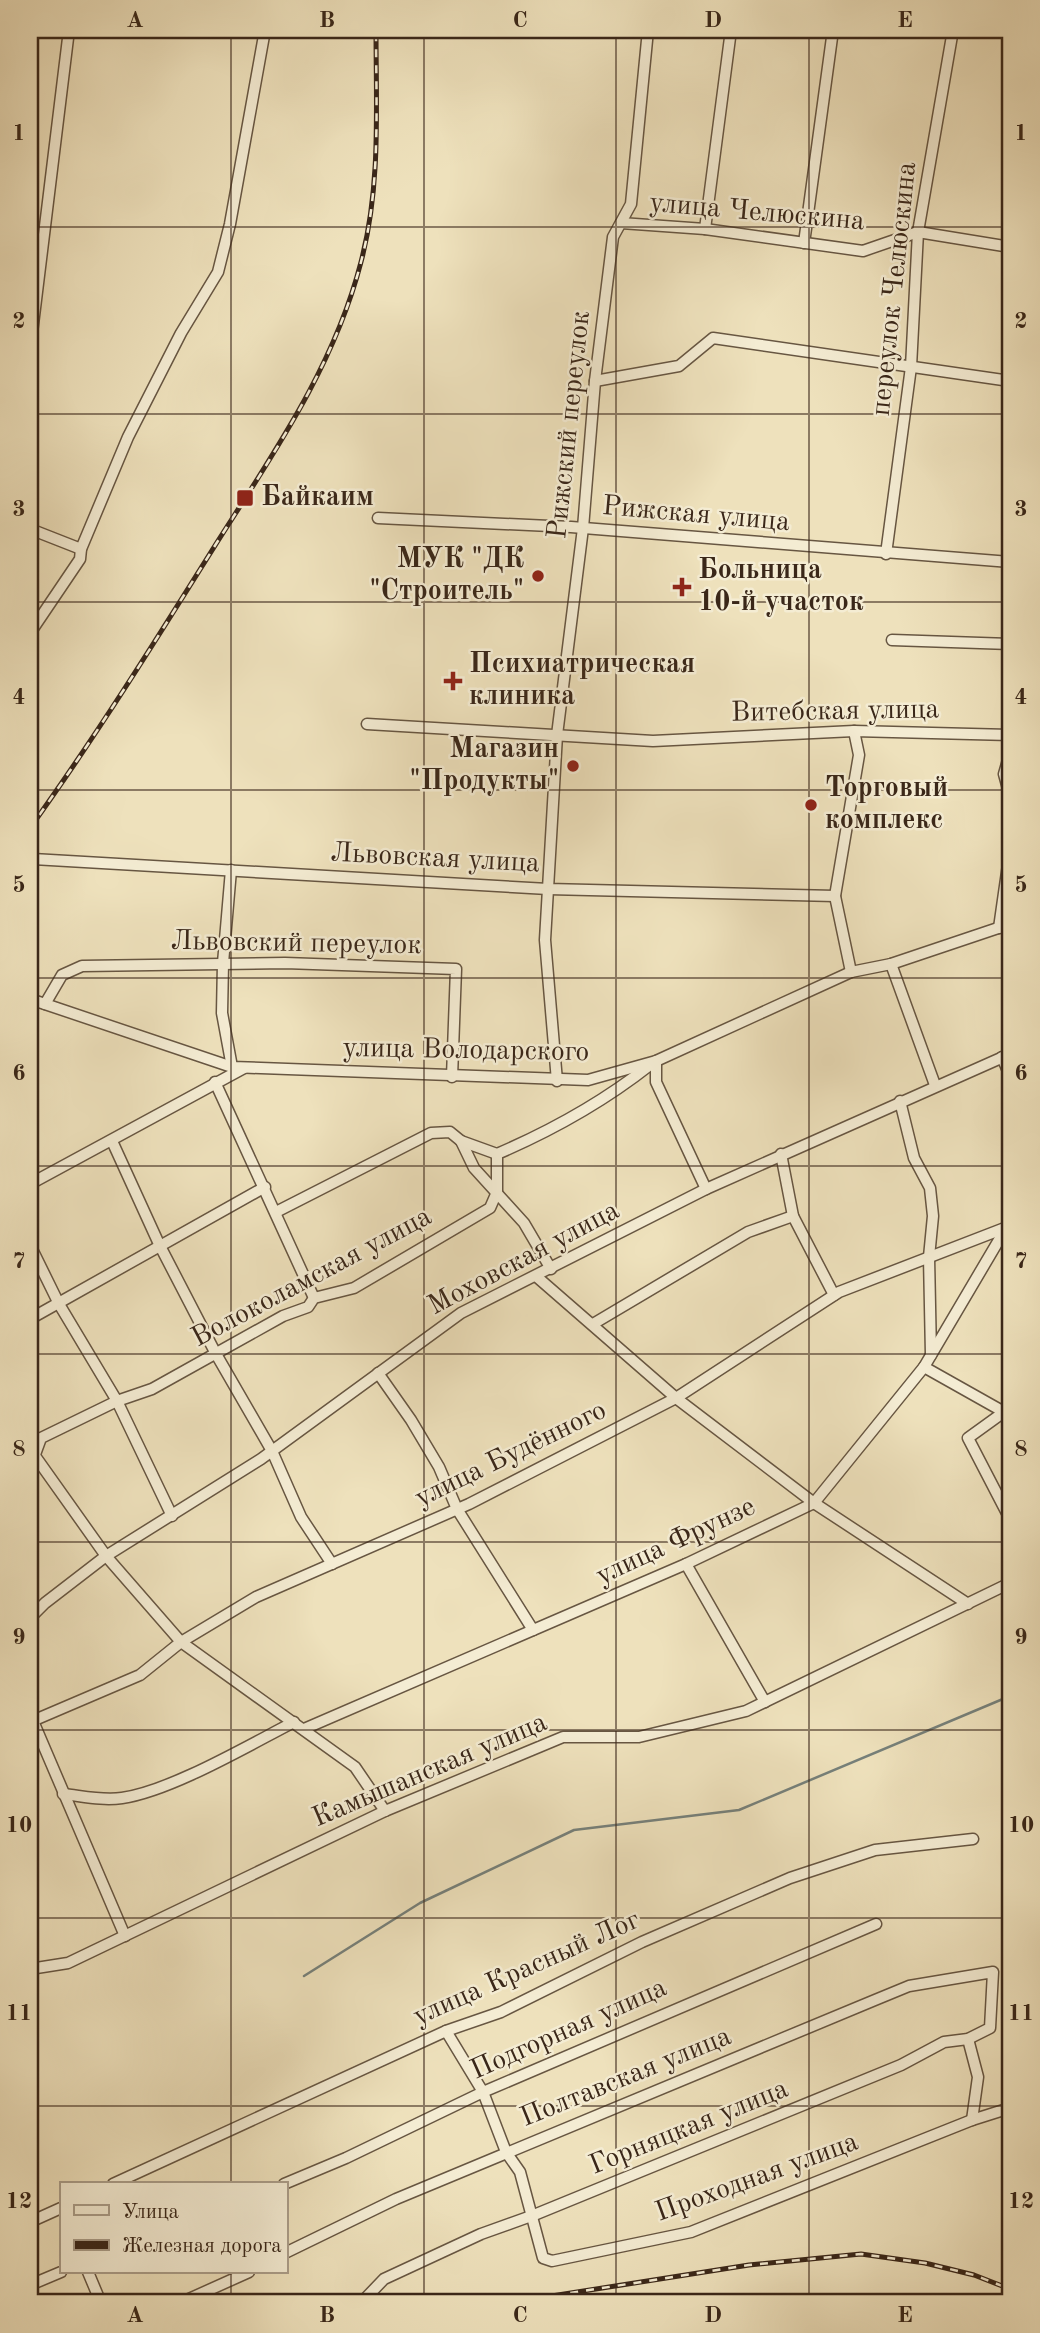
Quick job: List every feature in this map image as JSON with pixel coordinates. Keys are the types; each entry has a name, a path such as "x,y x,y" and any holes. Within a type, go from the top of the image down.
{"street":[{"path":"30,349 69,30"},
{"path":"30,633 80,559 81,549 128,438 181,333 218,272 230,224 265,30"},
{"name":"Рижский переулок","path":"557,1081 545,940 556,735 583,528 595,381 613,237 631,204 648,30"},
{"path":"705,229 731,30"},
{"path":"804,243 833,30"},
{"name":"переулок Челюскина","path":"886,554 911,367 918,232 953,30"},
{"name":"улица Челюскина","path":"621,223 705,229 863,251 918,232 1010,247"},
{"path":"595,381 679,366 713,338 1010,381"},
{"name":"Рижская улица","path":"378,518 583,528 1010,562"},
{"path":"30,529 81,549"},
{"path":"892,640 1010,644"},
{"name":"Витебская улица","path":"367,724 653,741 854,731 1010,735"},
{"path":"852,972 835,896 859,755 854,731"},
{"path":"1010,753 1004,774 1010,796"},
{"path":"999,928 1010,851"},
{"name":"Львовская улица","path":"33,859 548,889 835,896"},
{"path":"231,870 223,963 222,1013 232,1067"},
{"name":"улица Володарского","path":"30,999 232,1067 557,1081 588,1080 656,1061 852,972 891,964 1010,924"},
{"name":"Львовский переулок","path":"45,1004 62,975 82,966 223,963 456,969 453,1077"},
{"path":"891,964 934,1085"},
{"path":"1006,1055 1010,1076"},
{"name":"Моховская улица","path":"30,1618 45,1603 106,1556 272,1451 461,1313 537,1277 706,1189 1006,1055"},
{"path":"276,1212 431,1133 450,1132 461,1141 497,1154 550,1130 612,1095 656,1061"},
{"path":"656,1061 656,1082 706,1189"},
{"path":"30,1184 244,1068"},
{"path":"215,1082 314,1298"},
{"path":"900,1101 914,1158 930,1188 933,1216 929,1257 931,1355"},
{"path":"112,1141 159,1244 216,1354 272,1451 302,1517 332,1564"},
{"path":"461,1141 474,1168 524,1223 551,1269"},
{"path":"497,1154 497,1192"},
{"path":"781,1154 793,1216 834,1295"},
{"path":"30,1319 159,1244 265,1187"},
{"name":"Волоколамская улица","path":"30,1468 32,1453 41,1438 117,1401 152,1389 283,1316 309,1307 314,1298 354,1288 490,1208 497,1192"},
{"path":"593,1324 748,1232 793,1216"},
{"name":"улица Будённого","path":"31,1719 140,1675 181,1642 256,1597 457,1509 676,1398 834,1295 1008,1227"},
{"name":"улица Фрунзе","path":"304,1729 686,1564 814,1503 924,1367 1008,1227"},
{"path":"30,1245 58,1304 117,1401 172,1516"},
{"path":"537,1277 676,1398 814,1503 968,1604"},
{"path":"924,1367 1007,1410 968,1438 1010,1519"},
{"path":"378,1374 418,1432 439,1467 457,1509 533,1630"},
{"path":"32,1453 106,1556 181,1642 355,1767 385,1811"},
{"path":"686,1564 765,1702"},
{"name":"Камышанская улица","path":"30,1969 68,1962 385,1811 563,1737 639,1737 746,1712 1010,1583"},
{"path":"31,1719 125,1936"},
{"path":"63,1794 104,1799 136,1795 197,1771 295,1722"},
{"name":"улица Красный Лог","path":"117,2182 446,2031 501,2012 642,1942 790,1878 875,1850 974,1839"},
{"name":"Подгорная улица","path":"287,2183 346,2158 482,2092 876,1924"},
{"name":"Горняцкая улица","path":"361,2303 384,2279 481,2234 534,2215 901,2065 944,2042 968,2039 990,2028 993,1972"},
{"name":"Полтавская улица","path":"287,2252 396,2199 909,1986 993,1972"},
{"path":"446,2031 482,2092 506,2152 520,2172 534,2215"},
{"path":"968,2039 978,2077 972,2120"},
{"name":"Проходная улица","path":"534,2215 539,2250 543,2258 552,2261 691,2232 972,2120 1010,2108"},
{"path":"30,2222 60,2210"},
{"path":"30,2285 37,2279 60,2272"},
{"path":"89,2274 101,2303"},
{"path":"180,2303 245,2274"}],"waterway":[{"path":"304,1976 420,1903 574,1830 739,1810 1010,1696"}],"railway":[{"path":"30,828 125,688 259,477 300,409 335,338 361,262 372,205 377,118 376,30"},
{"path":"507,2303 749,2265 861,2254 925,2263 974,2275 1010,2289"}],"place":[{"name":"Байкаим","path":"245,498"},
{"name":"МУК \"ДК \"Строитель\"","path":"538,576"},
{"name":"Больница 10-й участок","path":"682,587"},
{"name":"Психиатрическая клиника","path":"453,681"},
{"name":"Магазин \"Продукты\"","path":"573,766"},
{"name":"Торговый комплекс","path":"811,805"}]}
